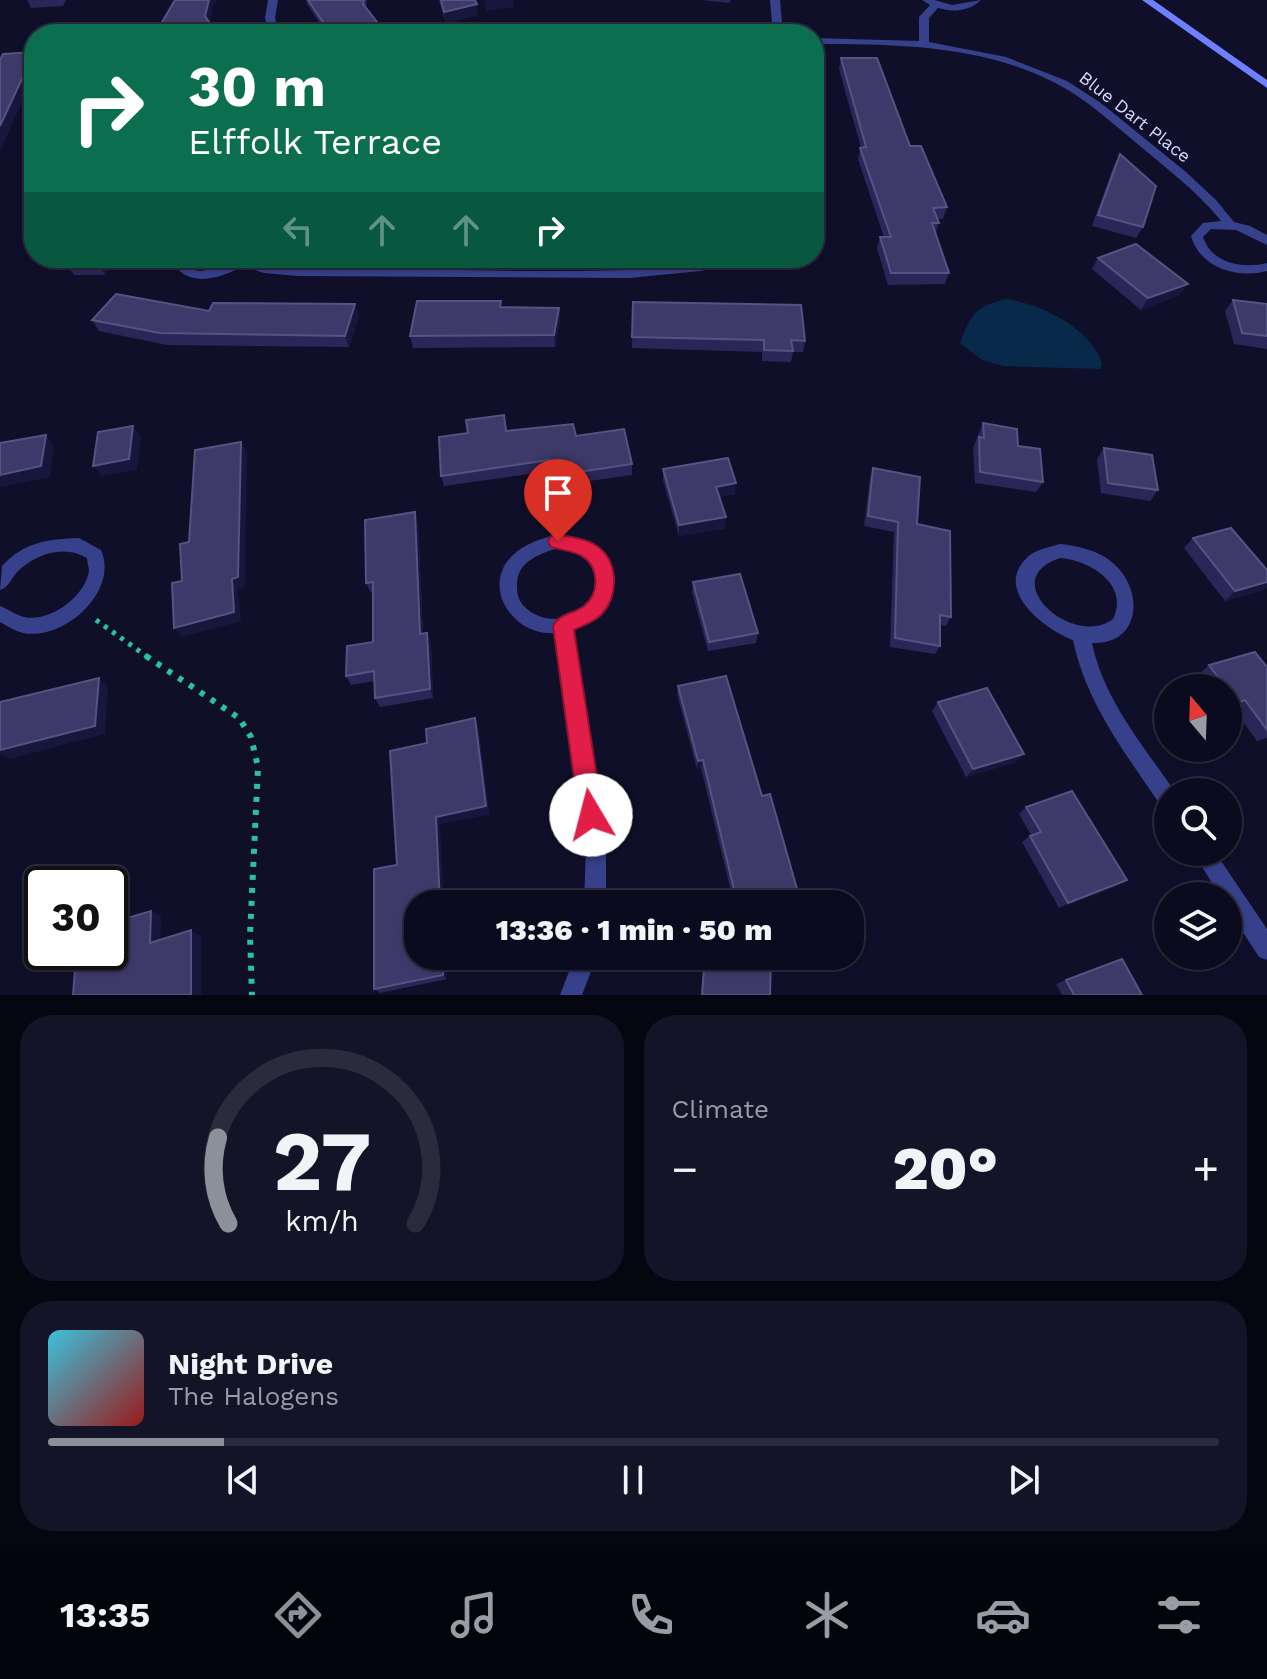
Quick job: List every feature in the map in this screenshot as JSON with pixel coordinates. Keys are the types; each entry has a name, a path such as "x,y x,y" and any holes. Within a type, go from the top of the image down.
{"street":[{"path":"272,24 273,0"},
{"path":"775,0 777,24"},
{"path":"924,42 924,17 931,2 963,8 976,0"},
{"path":"1147,0 1267,85"},
{"name":"Blue Dart Place","path":"824,41 924,42 998,57 1064,84 1108,113 1203,194 1229,224 1254,232 1267,241"},
{"path":"1229,224 1207,226 1200,230 1197,243 1202,251 1236,268 1267,267"},
{"path":"182,268 195,274 221,272 229,268"},
{"path":"262,268 298,272 393,268"},
{"path":"519,268 629,274 691,268"},
{"path":"558,541 587,549 598,559 604,572 605,585 601,599 592,611 563,626 530,622 517,613 508,601 506,587 508,573 527,550 558,541"},
{"path":"0,583 19,560 41,548 64,543 84,546 96,556 99,572 92,591 76,608 54,621 30,626 10,623 0,614"},
{"path":"1076,552 1092,558 1107,568 1126,594 1128,609 1123,621 1113,630 1099,635 1081,635 1048,621 1028,596 1024,582 1027,570 1034,559 1045,553 1076,552"},
{"path":"563,626 596,847 595,890"},
{"path":"1081,635 1085,662 1106,705 1154,778"},
{"path":"1212,866 1267,949"},
{"path":"571,995 581,970"}],"path":[{"path":"76,608 239,718 251,737 258,767 250,935 252,995"}],"water":[{"path":"1007,299 1049,312 1075,329 1096,350 1102,363 1100,369 1004,366 982,360 960,343 967,325 981,308"}],"building":[{"path":"175,0 209,0 205,16 210,24 161,24"},
{"path":"308,0 364,0 363,4 379,24 324,24"},
{"path":"441,0 475,0 477,4 444,12"},
{"path":"24,53 24,74 0,126 0,60 3,54"},
{"path":"841,58 877,58 910,146 921,146 947,207 933,208 939,223 932,223 949,273 891,273 880,237 891,237 860,148 866,147"},
{"path":"1120,154 1156,186 1143,227 1098,215"},
{"path":"1136,244 1188,284 1148,298 1098,258"},
{"path":"116,294 209,311 213,303 355,304 345,336 160,333 92,320"},
{"path":"1233,300 1267,304 1267,336 1242,333"},
{"path":"417,301 501,301 500,307 559,308 554,335 410,336"},
{"path":"633,302 801,305 805,341 791,340 793,351 764,350 764,340 632,337"},
{"path":"504,415 506,431 573,424 576,436 624,429 632,464 552,476 549,460 441,476 439,437 468,433 466,420"},
{"path":"983,423 1017,429 1018,446 1040,449 1043,482 980,472 979,437 984,438"},
{"path":"133,426 129,459 93,466 98,432"},
{"path":"46,435 41,466 0,475 0,443"},
{"path":"241,442 238,577 232,579 234,612 174,628 172,583 182,581 180,544 189,542 195,450"},
{"path":"1104,448 1152,455 1158,490 1108,483"},
{"path":"728,458 736,483 716,487 726,517 679,525 663,469"},
{"path":"873,468 920,477 917,524 950,531 951,617 940,615 940,646 895,638 898,522 868,516"},
{"path":"415,512 420,634 427,633 430,689 375,698 374,671 346,676 347,646 373,642 373,582 366,583 365,520"},
{"path":"1231,528 1267,570 1267,582 1235,591 1193,538"},
{"path":"740,574 758,633 709,642 693,582"},
{"path":"1255,652 1267,667 1267,730 1245,700 1242,701 1242,674 1216,674 1209,665"},
{"path":"726,676 762,796 770,794 797,889 734,890 703,760 698,761 678,686"},
{"path":"99,678 95,726 0,750 0,702"},
{"path":"987,688 1024,754 973,769 938,702"},
{"path":"475,718 486,806 436,817 439,890 404,890 404,970 443,970 443,975 374,989 374,869 397,865 390,751 427,743 426,729"},
{"path":"1072,791 1127,880 1068,903 1030,836 1041,832 1026,807"},
{"path":"151,911 150,943 191,930 191,995 73,995 75,970 128,970 128,918"},
{"path":"1122,959 1142,995 1074,995 1066,980"},
{"path":"704,970 771,970 770,995 702,995"}],"route":[{"path":"558,541 587,549 598,559 604,572 605,585 601,599 592,611 563,626 591,815"}]}
